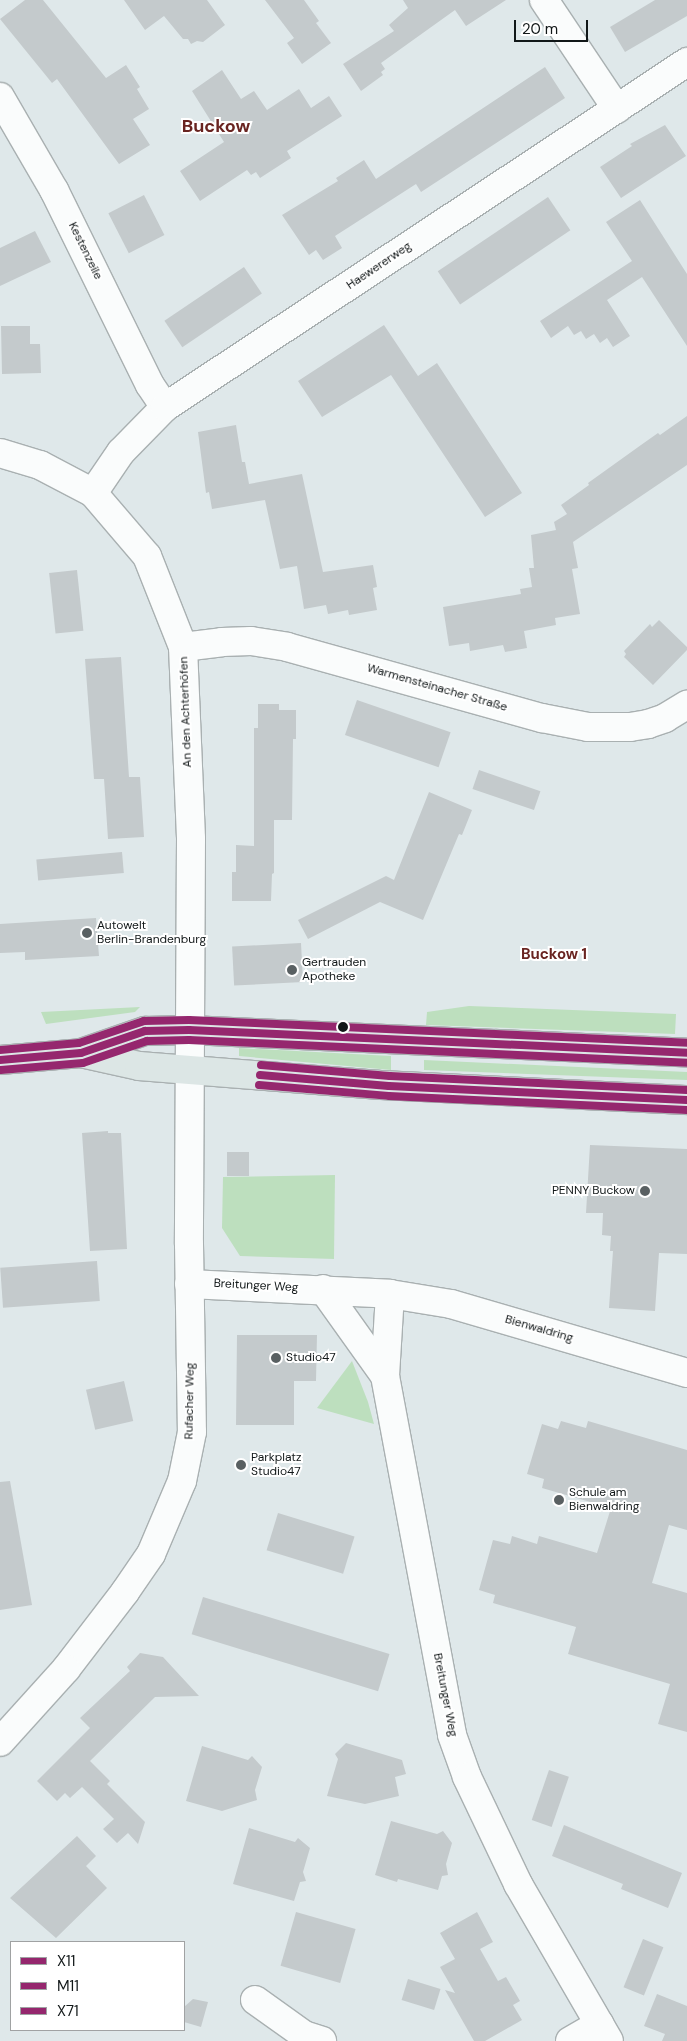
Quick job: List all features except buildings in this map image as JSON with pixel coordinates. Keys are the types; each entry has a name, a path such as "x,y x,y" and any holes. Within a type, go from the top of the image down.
{"main road":[{"path":"0,1060 81,1053 145,1031 189,1030 687,1053"},
{"path":"81,1053 139,1066 390,1086 687,1100"}],"street":[{"path":"544,0 616,109"},
{"name":"Haewererweg","path":"93,493 121,452 166,407 687,62"},
{"name":"Kestenzeile","path":"0,97 54,190 150,385 166,407"},
{"name":"An den Achterhöfen","path":"0,453 40,465 93,493 147,556 183,647 191,846 189,1030"},
{"name":"Warmensteinacher Straße","path":"183,647 251,641 287,646 542,718 588,727 630,727 648,724 665,718 687,704"},
{"name":"Rufacher Weg","path":"0,1742 66,1669 125,1592 151,1554 182,1481 192,1432 189,1284 189,1030"},
{"name":"Breitunger Weg","path":"189,1284 323,1289 390,1294 384,1376 452,1735 475,1794 518,1884 604,2033"},
{"name":"Breitunger Weg","path":"323,1289 384,1376"},
{"name":"Bienwaldring","path":"390,1294 451,1304 687,1373"},
{"path":"255,2000 304,2036 322,2041"},
{"path":"570,2041 604,2033"}],"green space":[{"path":"469,1006 676,1014 675,1034 426,1025 427,1012"},
{"path":"140,1007 135,1012 46,1024 41,1012"},
{"path":"239,1048 391,1056 391,1070 239,1056"},
{"path":"424,1060 687,1072 687,1080 424,1070"},
{"path":"335,1175 334,1259 240,1256 222,1228 223,1177"},
{"path":"352,1361 368,1402 374,1424 317,1408"}],"transit line":[{"name":"X71","path":"0,1050 79,1043 144,1021 189,1020 687,1043"},
{"name":"X11","path":"0,1060 81,1053 145,1031 189,1030 687,1053"},
{"name":"M11","path":"1,1070 83,1063 147,1041 189,1040 687,1063"},
{"name":"X71","path":"261,1065 390,1076 687,1090"},
{"name":"X11","path":"260,1075 389,1086 687,1100"},
{"name":"M11","path":"259,1085 389,1096 687,1110"}],"place":[{"name":"Autowelt Berlin-Brandenburg","path":"87,933"},
{"name":"Gertrauden Apotheke","path":"292,970"},
{"name":"PENNY Buckow","path":"645,1191"},
{"name":"Studio47","path":"276,1358"},
{"name":"Parkplatz Studio47","path":"241,1465"},
{"name":"Schule am Bienwaldring","path":"559,1500"}],"district":[{"name":"Buckow","path":"216,126"},
{"name":"Buckow 1","path":"554,955"}]}
